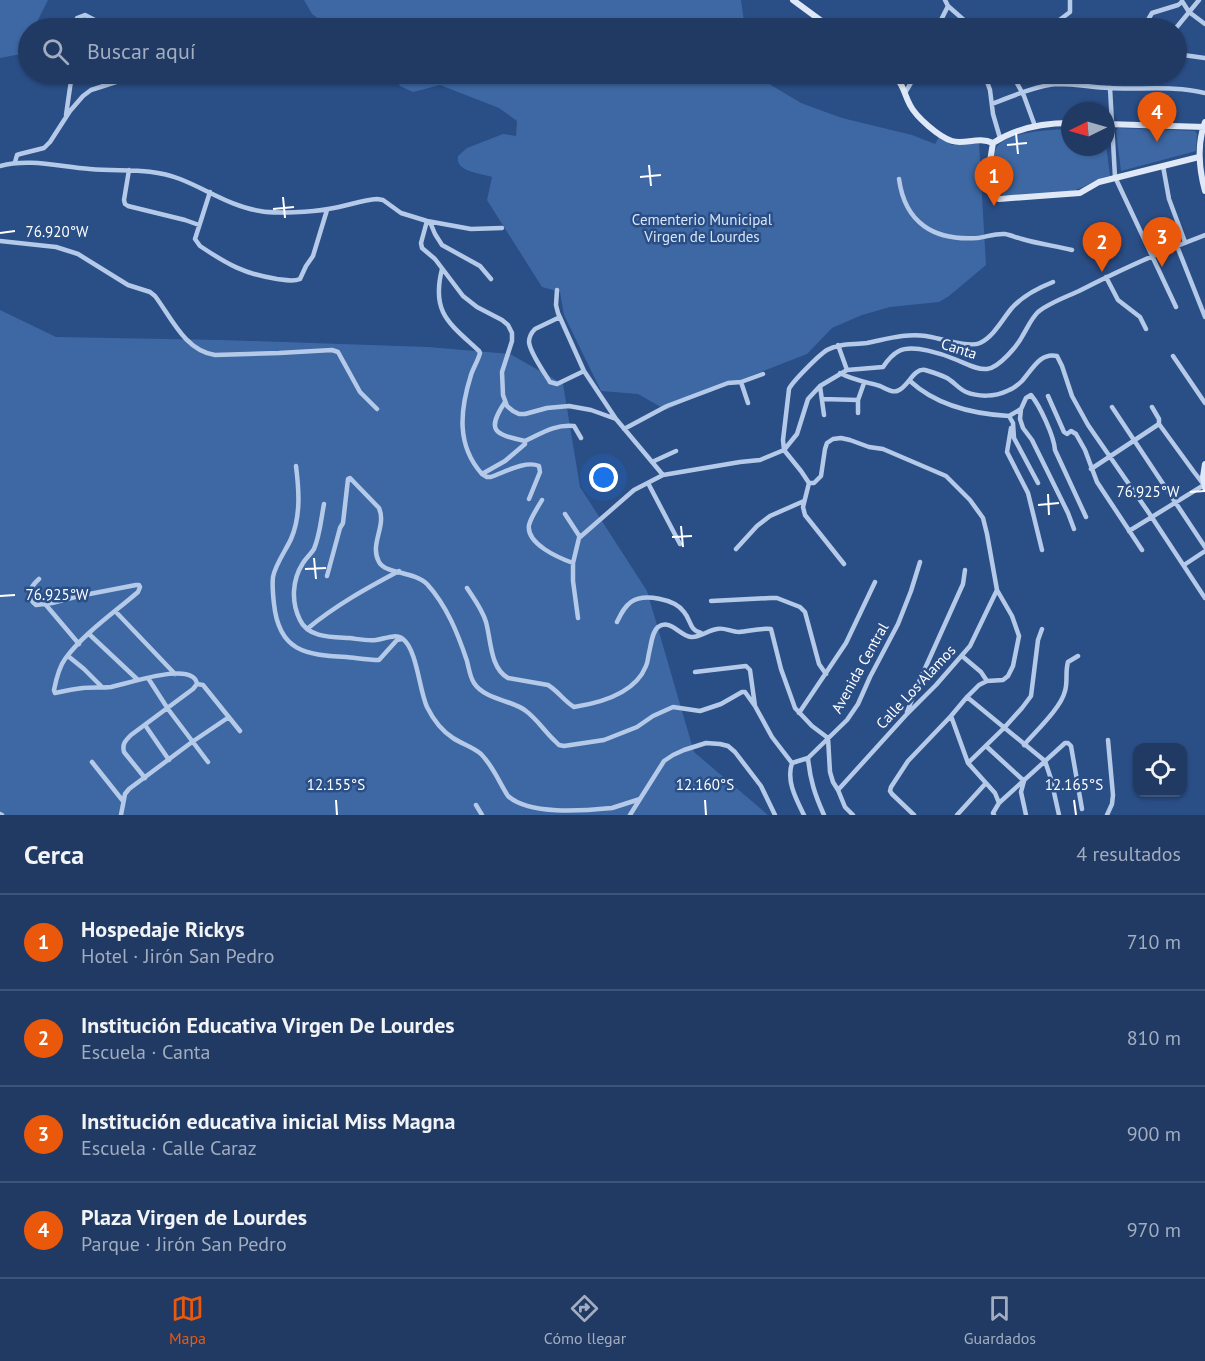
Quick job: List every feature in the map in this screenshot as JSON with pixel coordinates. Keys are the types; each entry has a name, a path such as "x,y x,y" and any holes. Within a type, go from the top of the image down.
{"main road":[{"path":"793,0 817,18"},
{"path":"902,84 914,111 921,120 943,136 952,141 981,140 993,143"},
{"path":"1061,124 1035,126 1010,133 993,143 989,173 989,188 993,197 999,199 1080,193 1091,185 1115,177 1199,157"},
{"path":"1115,124 1204,125 1199,157 1205,191"},
{"path":"1204,486 1205,464"}],"street":[{"path":"945,0 948,6 962,18"},
{"path":"1062,18 1070,12 1070,0"},
{"path":"1184,18 1199,0"},
{"path":"1149,18 1152,13 1178,5 1181,1 1189,12 1205,24"},
{"path":"942,18 948,6"},
{"path":"1187,56 1205,58"},
{"path":"66,118 71,84"},
{"path":"15,162 20,154 44,148 83,96 91,90 110,84"},
{"path":"905,93 910,84"},
{"path":"988,84 1000,138"},
{"path":"1017,84 1035,126"},
{"path":"992,104 1057,84 1195,90 1205,93"},
{"path":"1109,102 1110,88"},
{"path":"1112,156 1115,177 1176,307"},
{"path":"0,166 15,162 33,162 93,170 147,170 161,172 249,209 263,212 327,210 377,199 383,200 401,213 429,221 471,229 502,228"},
{"path":"1162,166 1169,199 1185,242"},
{"path":"129,170 125,204 199,225"},
{"path":"899,179 901,194 909,209 922,226 931,231 964,238 1002,234 1072,249"},
{"path":"210,192 196,241 227,264 260,276 300,279 313,256 327,210"},
{"path":"429,221 422,248 435,259 463,296 477,307 502,320 512,333 513,341 502,372 507,406 519,414 569,406 591,410 616,419"},
{"path":"429,221 442,245 480,266 491,279"},
{"name":"Canta","path":"784,450 797,434 808,399 820,386 840,373 847,370 883,367 897,351 906,348 939,354 970,366 990,369 1004,359 1018,343 1028,324 1039,311 1152,256 1205,235"},
{"path":"0,241 56,247 78,254 128,285 150,292 186,340 207,354 332,350 338,352 360,392 377,409"},
{"path":"1177,246 1205,317"},
{"path":"442,268 438,291 445,316 461,336 480,353 471,375 462,422 470,458 487,477 523,465 539,466 540,472 529,499"},
{"path":"1107,277 1118,300 1140,316 1146,329"},
{"path":"809,483 784,450 783,440 789,389 818,356 838,345 868,343 912,334 977,344 988,338 1018,302 1053,282"},
{"path":"557,290 556,305 584,371 616,419 663,476"},
{"path":"560,316 532,331 529,342 532,350 553,384 584,371"},
{"path":"838,345 847,370"},
{"path":"840,373 892,392 902,389 918,371 923,370 945,377 966,392 981,395 997,394 1008,391 1021,381 1038,360 1053,355 1057,356 1072,396 1088,425 1205,598"},
{"path":"1173,356 1205,403"},
{"path":"624,429 667,406 728,383 741,382 763,374"},
{"path":"910,381 920,391 958,408 982,415 1009,416 1021,409"},
{"path":"741,382 748,402"},
{"path":"858,413 858,400 864,383"},
{"path":"820,386 824,416"},
{"path":"1074,529 1032,440 1023,429 1020,419 1021,409 1026,398 1031,395 1054,441 1055,450 1086,518"},
{"path":"1048,396 1064,432 1067,434 1071,431 1076,434 1085,450 1097,482 1142,550"},
{"path":"822,399 858,400"},
{"path":"505,402 496,416 495,426 496,431 503,436 525,441 551,428 574,426 581,438"},
{"path":"1112,407 1205,549 1184,565"},
{"path":"1129,531 1175,501 1204,486 1160,424 1152,407"},
{"path":"1009,416 1013,423 1014,438 1038,483"},
{"path":"1013,423 1007,452 1028,493 1042,550"},
{"path":"1091,469 1160,424"},
{"path":"809,483 814,483 821,476 827,443 841,438 883,449 946,476 970,500 983,518 997,590 1012,616 1019,636 1013,666 1003,680 987,681 979,685 908,761 890,791 914,815"},
{"path":"482,474 518,451 523,447 525,441"},
{"path":"578,618 573,563 580,537 634,490 663,476 760,460 784,450"},
{"path":"652,462 676,452"},
{"path":"296,466 298,513 293,536 273,575 275,610 280,630 295,646 307,653 320,656 379,660 391,645 402,639"},
{"path":"327,576 343,523 349,478 382,513 376,547 379,562 383,567 425,582 442,603 451,619 475,685 494,698 526,711 559,745 564,746 599,741 637,727 673,707 700,711 745,692 772,737 792,763 789,774 790,783 804,815"},
{"path":"648,483 680,544"},
{"path":"809,483 803,507 805,515 844,564"},
{"path":"542,500 530,523 530,531 540,547 573,563"},
{"path":"736,549 757,526 770,516 804,501"},
{"path":"324,504 314,549 301,566 294,584 294,599 299,619 307,629 332,638 376,640 393,636 405,641 413,654 421,689 432,716 451,737 481,754 508,795 524,810 559,814 612,808 640,799"},
{"path":"565,514 580,537"},
{"name":"Avenida Central","path":"792,763 808,758 847,720 858,705 898,624 920,562"},
{"path":"906,715 963,584 965,570"},
{"path":"307,629 327,612 399,571"},
{"path":"39,579 31,586 29,595 31,601 36,605 139,585 140,587 138,592 89,634 63,662 55,682 55,693 118,685 175,674 193,676 197,684"},
{"path":"799,713 846,643 875,582"},
{"path":"468,588 483,615 495,663 504,676 548,685 574,708 610,699 634,683 646,667 654,634 662,625 669,625 693,637 718,628 738,632 771,629 781,669 795,708 812,726 828,738 830,772 833,782 845,807 853,815"},
{"name":"Calle Los Alamos","path":"838,790 970,646 997,590"},
{"path":"617,622 624,608 632,601 655,598 679,607 684,611 693,630 704,634"},
{"path":"711,601 777,598 800,608 806,615 819,663 826,674"},
{"path":"46,604 79,644"},
{"path":"116,612 175,674"},
{"path":"968,763 1004,728 1031,696 1037,647 1042,629"},
{"path":"89,634 138,680"},
{"path":"68,656 102,687"},
{"path":"962,656 981,672 987,681"},
{"path":"1024,745 1061,703 1067,682 1068,662 1078,656"},
{"path":"695,672 748,667 755,706"},
{"path":"148,678 208,762"},
{"path":"145,778 124,752 124,742 197,684"},
{"path":"197,684 203,685 240,731"},
{"path":"967,697 1045,761 1052,779 1059,815"},
{"path":"951,716 968,763 995,793 999,804"},
{"path":"121,815 125,794 129,789 229,717"},
{"path":"145,725 169,760"},
{"path":"1107,815 1113,795 1108,740"},
{"path":"630,815 664,761 672,755 706,743 728,746 735,752 761,786 776,815"},
{"path":"993,814 999,804 1065,743 1071,746 1082,809"},
{"path":"986,746 1024,781"},
{"path":"808,758 811,782 824,815"},
{"path":"92,762 123,801"},
{"path":"1024,781 1021,792 1026,815"},
{"path":"957,815 986,783"},
{"path":"476,805 482,815"}],"green space":[{"path":"0,0 48,0 39,18 18,18 18,55 0,58"},
{"path":"304,0 741,0 743,18 317,18 312,14"},
{"name":"Cementerio Municipal Virgen de Lourdes","path":"399,84 770,84 801,103 842,118 912,135 935,144 939,137 952,145 979,143 986,265 939,302 890,307 862,315 832,328 807,354 666,410 638,394 601,391 564,315 560,292 542,287 487,200 492,177 464,169 458,161 458,156 467,148 503,134 516,136 517,121 499,108 440,85 413,92"},
{"path":"1118,128 1195,131 1197,134 1196,151 1121,171 1116,131"},
{"path":"1061,129 1061,156 1108,156 1110,176 1068,192 1021,196 994,193 993,161 999,144 1016,136"},
{"path":"0,310 56,337 428,347 510,354 563,384 580,487 647,591 694,752 768,815 0,815"}],"place":[{"name":"Plaza Virgen de Lourdes","path":"1157,142"},
{"name":"Hospedaje Rickys","path":"994,206"},
{"name":"Institución educativa inicial Miss Magna","path":"1162,267"},
{"name":"Institución Educativa Virgen De Lourdes","path":"1102,272"}]}
